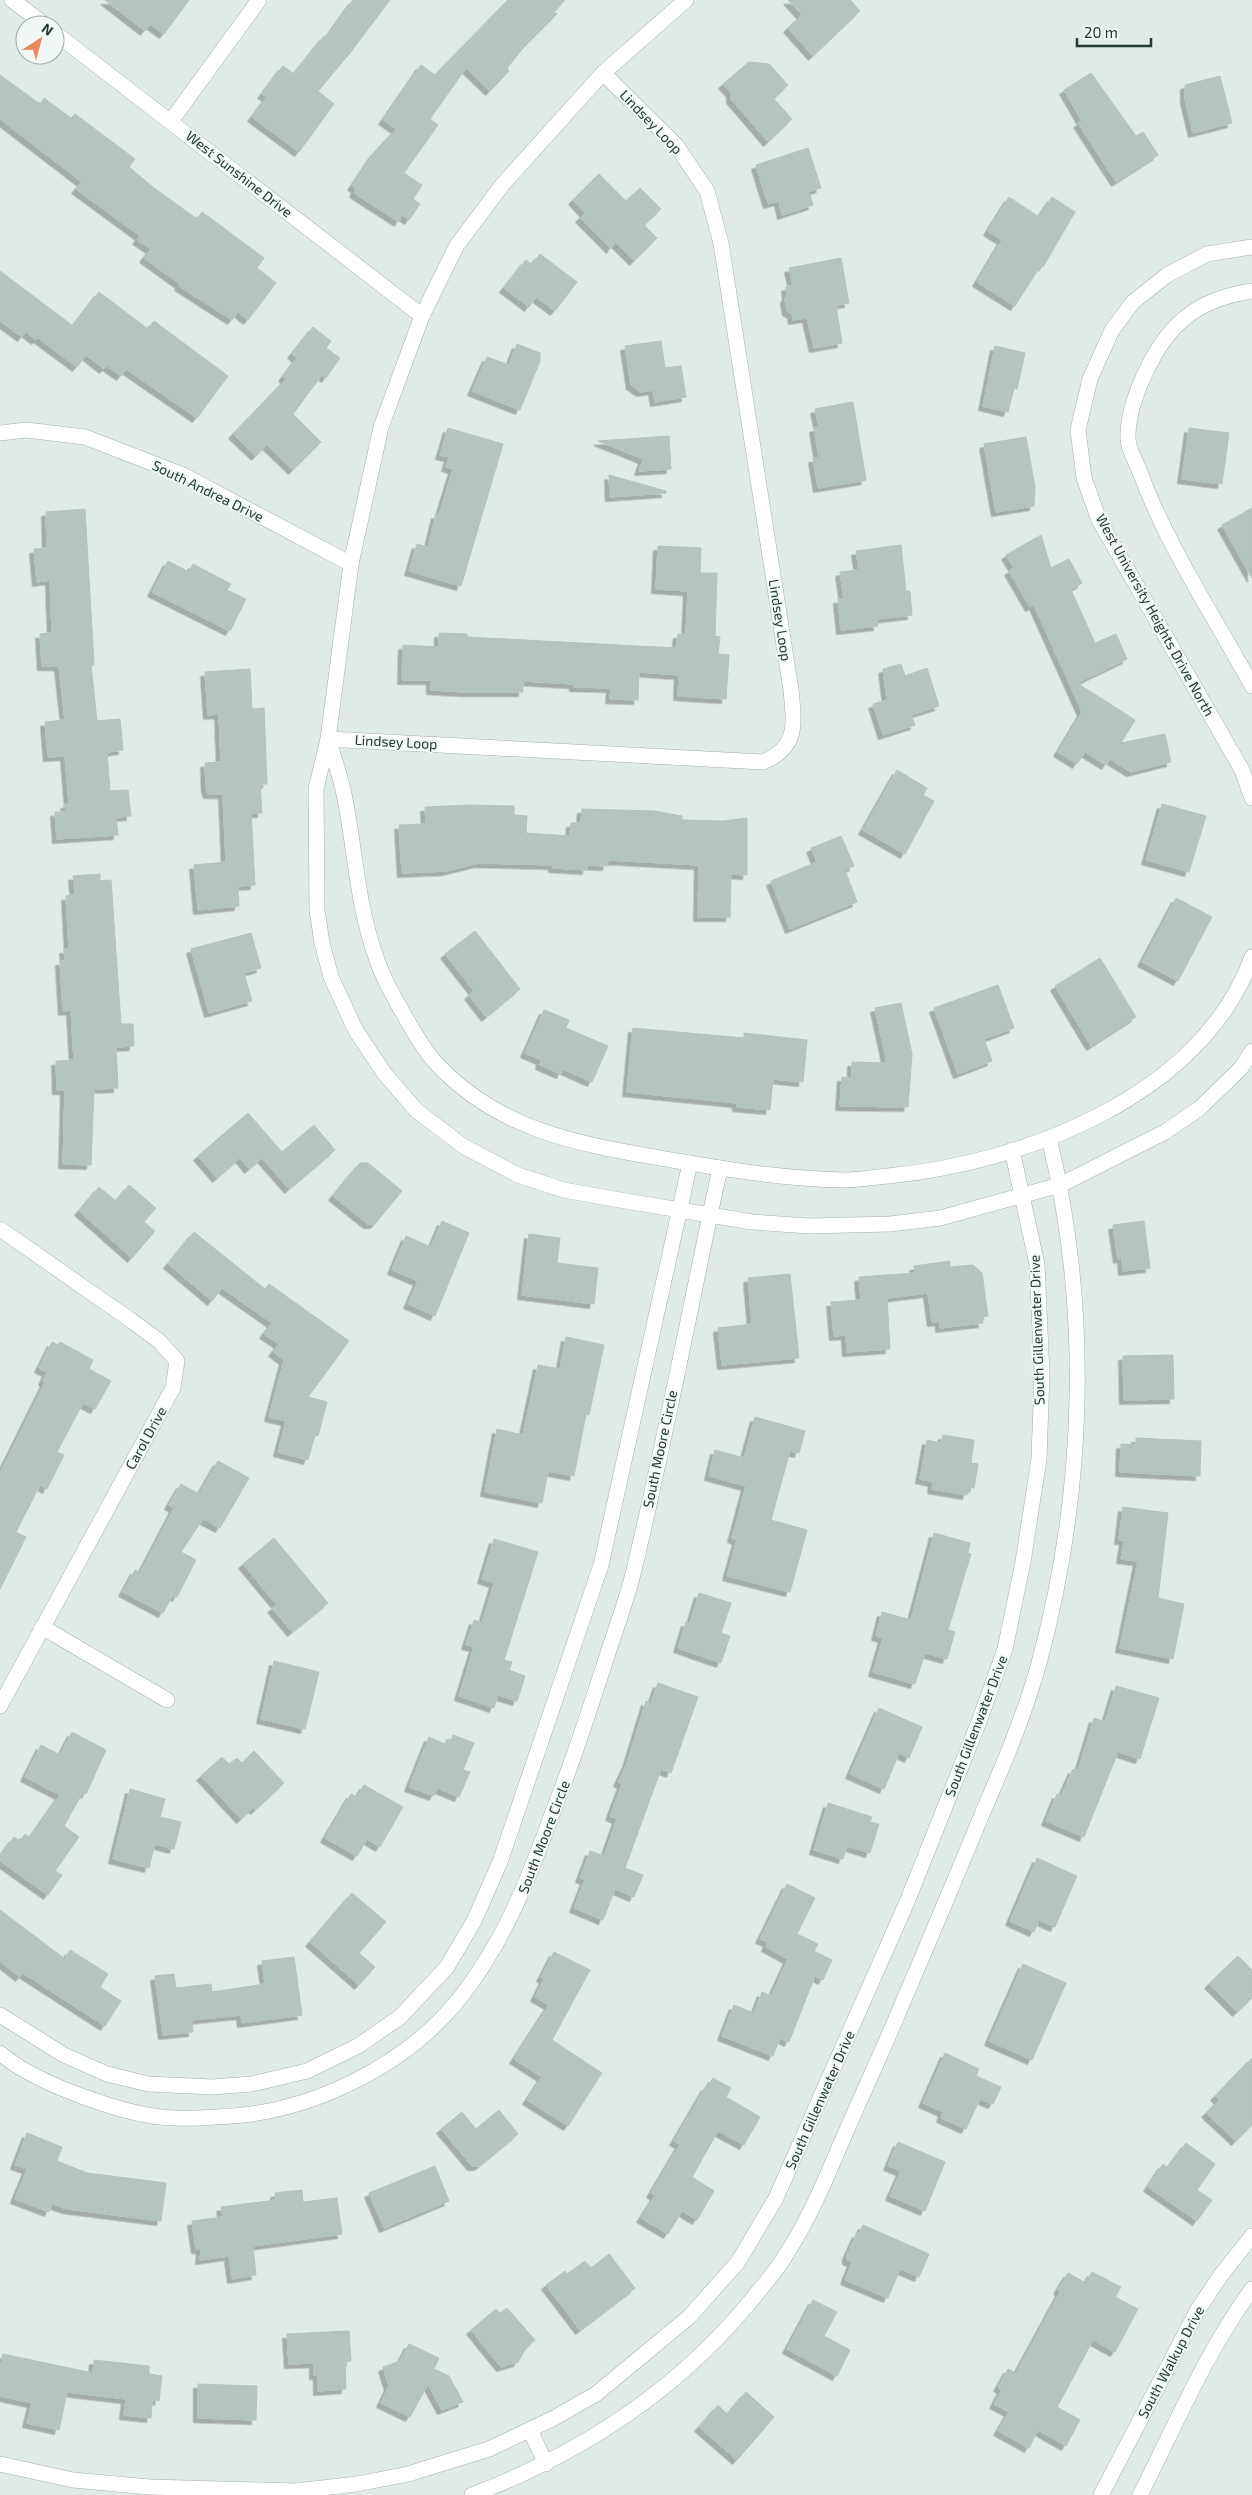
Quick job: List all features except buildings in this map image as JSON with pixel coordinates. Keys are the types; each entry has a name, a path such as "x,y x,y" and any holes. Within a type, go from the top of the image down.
{"street":[{"path":"12,0 32,15"},
{"path":"171,121 260,0"},
{"path":"686,0 603,73 503,184 458,245 422,316 382,427 351,564 328,739 316,789 317,910 322,943 331,977 356,1031 384,1073 417,1111 463,1146 518,1175 564,1190 752,1222 809,1226 890,1224 940,1218 1060,1185 1165,1132 1200,1108 1241,1068 1252,1051"},
{"name":"West Sunshine Drive","path":"65,41 422,316"},
{"name":"Lindsey Loop","path":"328,739 763,762 779,756 789,743 794,719 792,690 721,243 707,191 676,145 603,73"},
{"name":"West University Heights Drive North","path":"1252,248 1207,254 1167,275 1133,302 1112,330 1100,353 1082,405 1078,430 1084,478 1099,520 1242,770 1252,798"},
{"path":"1252,291 1220,298 1196,308 1163,341 1141,384 1131,411 1128,441 1152,506 1252,686"},
{"name":"South Andrea Drive","path":"0,433 26,430 85,437 183,476 351,564"},
{"path":"328,739 344,792 367,922 375,956 388,988 434,1061 457,1084 482,1101 534,1130 593,1146 764,1176 846,1180 912,1174 970,1163 1065,1133 1152,1084 1192,1050 1223,1014 1252,958"},
{"path":"472,2495 522,2476 546,2464 579,2446 646,2402 706,2348 751,2301 786,2256 816,2200 1011,1746 1038,1665 1056,1585 1070,1506 1076,1432 1076,1308 1060,1185 1049,1138"},
{"name":"South Gillenwater Drive","path":"0,2464 73,2480 150,2487 296,2490 357,2484 408,2474 489,2449 530,2430 596,2394 690,2317 738,2262 776,2198 908,1902 980,1719 1005,1648 1024,1562 1039,1460 1042,1374 1037,1264 1012,1150"},
{"path":"0,2015 64,2056 107,2074 148,2084 212,2087 252,2084 307,2071 358,2046 400,2017 447,1967 474,1921 500,1862 601,1564 690,1163"},
{"name":"South Moore Circle","path":"0,2053 9,2061 53,2084 97,2102 171,2118 227,2117 278,2110 326,2094 374,2072 419,2039 461,1996 493,1951 521,1898 572,1763 633,1573 720,1168"},
{"name":"Carol Drive","path":"0,1229 132,1321 158,1341 177,1361 173,1388 0,1706"},
{"path":"42,1627 168,1700"},
{"name":"South Walkup Drive","path":"1101,2495 1197,2311 1221,2275 1252,2236"},
{"path":"1140,2495 1215,2348 1233,2315 1252,2289"},
{"path":"530,2430 546,2464"}]}
